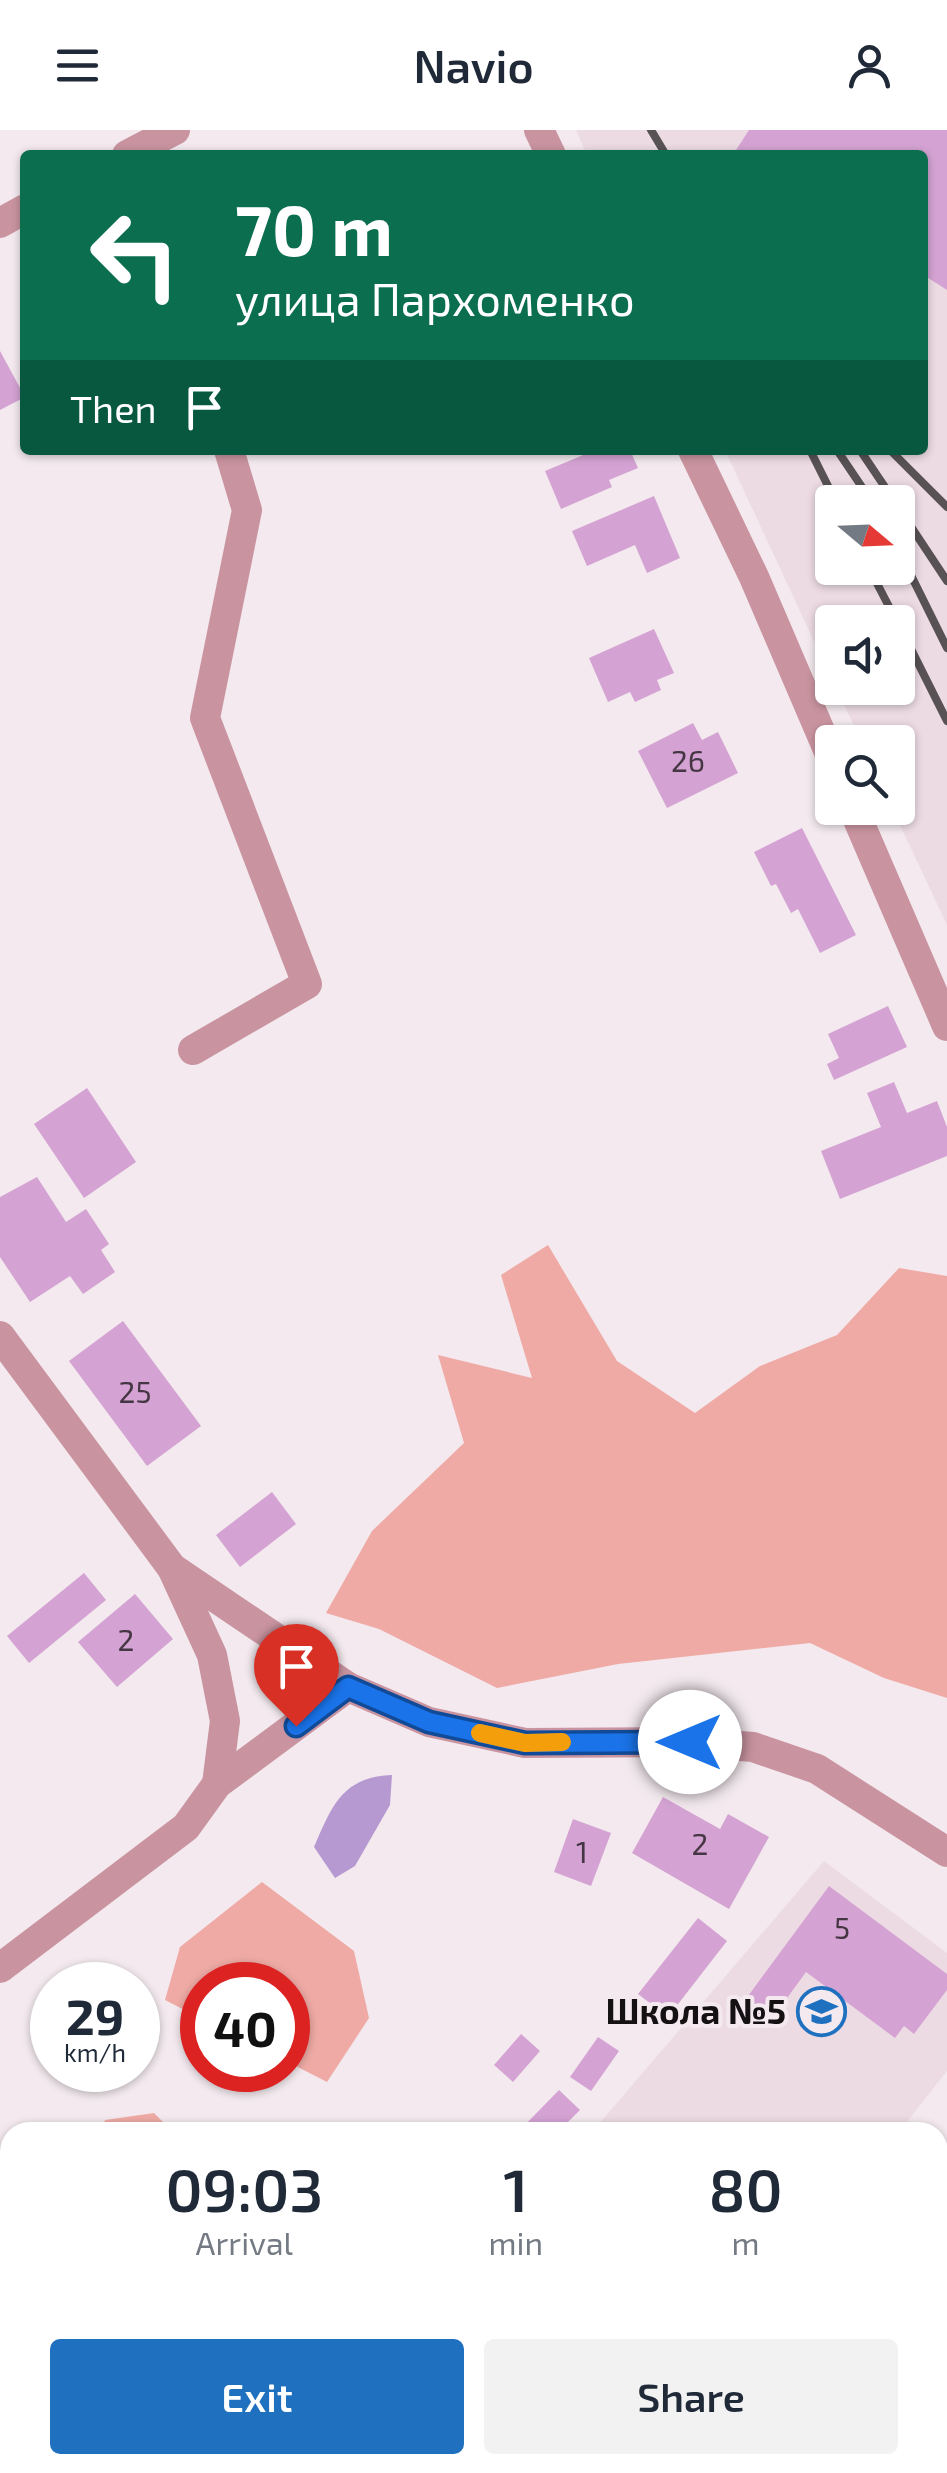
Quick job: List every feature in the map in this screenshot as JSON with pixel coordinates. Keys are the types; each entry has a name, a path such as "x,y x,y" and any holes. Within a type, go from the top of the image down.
{"street":[{"path":"138,147 175,130"},
{"path":"193,1050 307,984 206,718 247,510 230,455"},
{"path":"695,455 754,577 817,725"},
{"path":"860,825 947,1026"},
{"path":"0,1336 172,1568 212,1654 225,1721 217,1784"},
{"path":"172,1568 348,1687 429,1722 525,1743 690,1742 753,1746 817,1770 947,1852"},
{"path":"0,1968 186,1827 217,1784 348,1687"}],"shaded area":[{"path":"576,130 947,130 947,925 900,825 915,825 915,725 854,725 844,705 915,705 915,605 815,605 815,643 727,455 928,455 928,150 585,150"},
{"path":"548,1245 617,1361 695,1413 760,1366 837,1335 899,1268 947,1276 947,1698 884,1678 810,1643 618,1664 497,1688 379,1629 326,1613 372,1531 464,1443 438,1355 532,1378 501,1275"},
{"path":"392,1775 390,1805 355,1866 335,1878 314,1847 333,1807 361,1781"},
{"name":"Школа №5","path":"824,1861 947,1953 947,2071 907,2122 601,2122"},
{"path":"262,1882 354,1951 369,2018 327,2082 310,2073 310,1962 180,1962 180,2008 165,2000 180,1947"},
{"path":"154,2113 163,2122 104,2122"}],"building":[{"path":"749,130 947,130 947,290 928,278 928,150 736,150"},
{"path":"0,351 20,388 20,400 0,410"},
{"path":"583,455 632,455 638,468 609,480 612,487 561,509 545,471"},
{"path":"654,496 680,558 647,573 635,545 587,566 572,531"},
{"path":"654,629 674,673 657,680 661,690 635,702 630,692 608,702 589,658"},
{"path":"693,723 702,740 718,732 738,773 667,808 638,751"},
{"path":"802,828 856,935 820,953 798,909 791,913 776,884 771,886 754,852"},
{"path":"888,1006 907,1047 834,1080 827,1064 839,1058 828,1034"},
{"path":"894,1082 907,1113 937,1101 947,1127 947,1156 840,1199 821,1151 881,1127 867,1093"},
{"path":"87,1088 136,1162 84,1198 34,1124"},
{"path":"37,1177 66,1222 86,1209 109,1244 101,1250 115,1272 83,1294 70,1276 30,1302 0,1257 0,1197"},
{"path":"123,1321 201,1426 147,1466 69,1361"},
{"path":"272,1492 296,1524 240,1567 216,1535"},
{"path":"84,1573 106,1600 29,1663 7,1636"},
{"path":"135,1594 173,1639 117,1687 78,1642"},
{"path":"663,1797 720,1829 728,1814 769,1837 729,1909 632,1853"},
{"path":"573,1819 611,1833 591,1886 554,1872"},
{"path":"829,1886 947,1974 947,1990 914,2034 904,2026 895,2038 806,1972 766,2027 740,2007"},
{"path":"698,1918 727,1941 668,2017 638,1994"},
{"path":"521,2034 540,2051 513,2082 494,2065"},
{"path":"598,2037 619,2051 591,2091 570,2077"},
{"path":"559,2090 580,2110 568,2122 528,2122"}],"railway":[{"path":"651,130 663,150"},
{"path":"812,455 828,485"},
{"path":"840,455 861,485"},
{"path":"863,455 884,485"},
{"path":"895,455 947,507"},
{"path":"915,533 947,581"},
{"path":"915,583 947,648"},
{"path":"878,585 888,605"},
{"path":"915,657 947,721"}],"slow traffic":[{"path":"480,1733 525,1743 562,1742"}],"place":[{"name":"Школа №5","path":"821,2012"}],"route":[{"path":"296,1726 348,1687 429,1722 525,1743 690,1742"}]}
